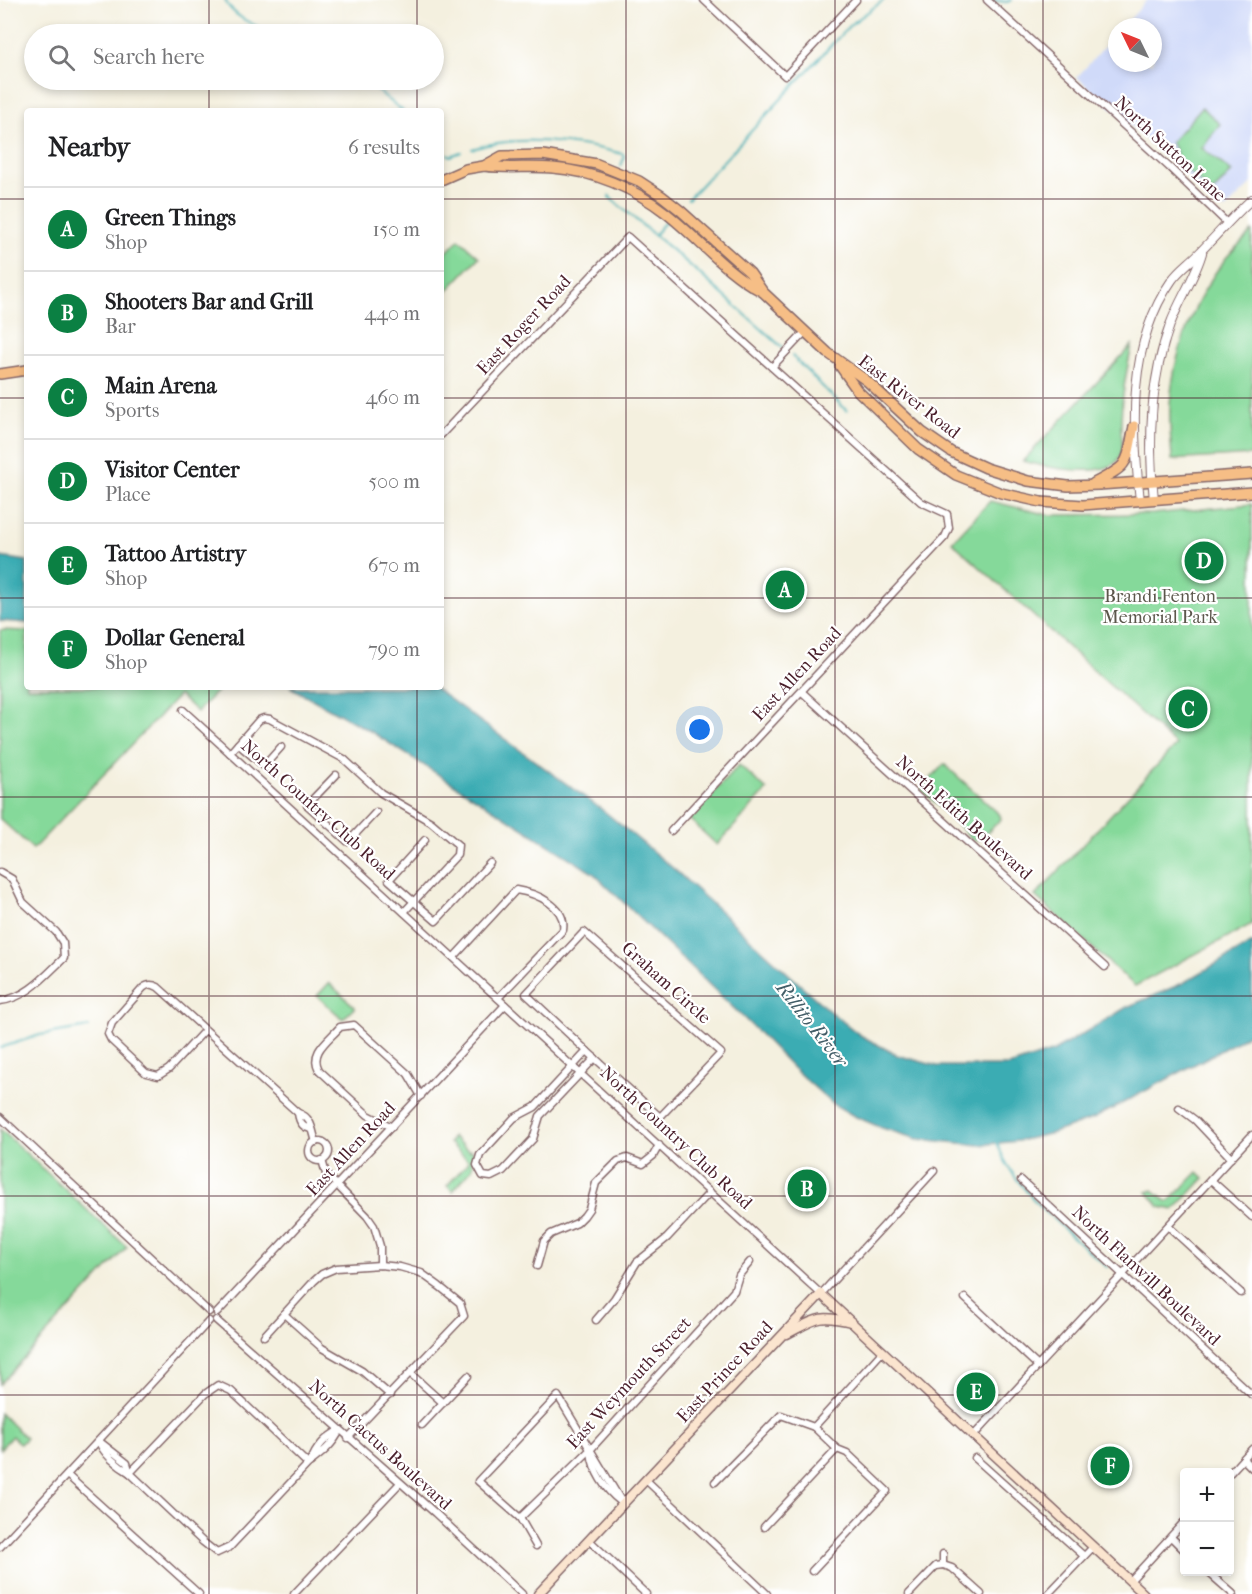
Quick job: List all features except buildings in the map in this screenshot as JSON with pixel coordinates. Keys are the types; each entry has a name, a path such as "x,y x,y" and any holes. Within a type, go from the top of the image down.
{"main road":[{"name":"East River Road","path":"444,179 466,169 484,166 502,156 543,154 589,162 626,175 653,190 681,211 750,273 763,292 805,333 837,362 867,381 922,432 961,457 992,471 1028,481 1061,485 1252,474"},
{"name":"East River Road","path":"837,362 857,390 908,440 944,468 970,482 1001,493 1041,502 1083,505 1252,492"},
{"path":"0,374 24,370"},
{"path":"1090,485 1122,468 1128,456 1134,426"},
{"name":"North Country Club Road","path":"821,1294 1144,1594"},
{"name":"East Prince Road","path":"538,1594 821,1294"},
{"path":"779,1339 813,1320 828,1317 852,1322"}],"street":[{"path":"704,0 785,76 856,0"},
{"name":"North Sutton Lane","path":"987,0 1162,160 1227,223"},
{"path":"1140,501 1134,426 1138,373 1148,330 1162,297 1173,279 1252,198"},
{"name":"East Roger Road","path":"444,432 628,237 772,367"},
{"path":"1154,500 1153,397 1160,358 1170,324 1185,289 1197,269 1202,251"},
{"path":"772,367 805,333"},
{"name":"East Allen Road","path":"671,831 945,537 949,528 947,514 921,502 772,367"},
{"name":"North Edith Boulevard","path":"802,692 1105,968"},
{"name":"North Country Club Road","path":"183,710 821,1294"},
{"path":"230,753 259,720 270,719 348,762 381,793 445,833 458,845 457,855 404,912"},
{"path":"238,744 264,766 281,747"},
{"path":"336,775 307,805 348,842 376,812"},
{"path":"316,831 326,822"},
{"path":"425,840 389,880 436,921 489,863"},
{"path":"0,872 12,879 23,902 56,932 63,943 64,958 26,993 10,1000 0,1001"},
{"path":"454,957 516,890 539,897 560,912 564,920 563,930 498,998"},
{"name":"Graham Circle","path":"584,932 721,1053 660,1117 587,1051 526,994 584,932"},
{"path":"205,1030 169,1069 158,1076 146,1073 111,1040 108,1034 112,1023 147,985 158,987 298,1113 303,1115 311,1123 316,1142"},
{"name":"East Allen Road","path":"217,1313 505,1005"},
{"path":"392,1127 369,1115 319,1070 315,1063 315,1054 340,1027 354,1025 408,1074 421,1096"},
{"path":"587,1051 535,1107 514,1118 480,1155 477,1164 483,1176 491,1177 503,1172 533,1138 540,1116 595,1058"},
{"path":"1179,1108 1195,1120 1231,1158"},
{"path":"0,1117 209,1312 217,1313 218,1317 0,1547"},
{"path":"974,1435 1252,1136"},
{"path":"316,1142 322,1142 328,1148 328,1154 322,1161 313,1159 309,1154 311,1145 316,1142"},
{"path":"537,1266 544,1241 551,1234 577,1223 584,1216 589,1209 596,1184 618,1161 627,1158 643,1164 659,1146"},
{"path":"322,1161 326,1174 368,1216 374,1226 380,1246 380,1265"},
{"name":"East Prince Road","path":"821,1294 934,1171"},
{"name":"North Flanwill Boulevard","path":"1021,1180 1252,1395"},
{"path":"1211,1180 1252,1217"},
{"path":"596,1320 614,1299 637,1262 667,1238 710,1192"},
{"path":"1168,1226 1242,1293"},
{"name":"East Weymouth Street","path":"520,1518 591,1449 734,1291 739,1275 750,1262"},
{"path":"264,1336 322,1274 336,1268 380,1265 400,1267 421,1273 460,1303 464,1316 348,1438"},
{"path":"964,1298 1038,1366"},
{"path":"209,1312 207,1316 213,1321"},
{"path":"284,1314 322,1348 362,1371 390,1395"},
{"name":"North Cactus Boulevard","path":"213,1321 400,1483 522,1594"},
{"path":"813,1427 883,1351"},
{"path":"411,1374 443,1403"},
{"path":"422,1425 468,1376"},
{"path":"130,1473 205,1394 218,1385 231,1391 310,1463"},
{"path":"536,1546 520,1518 478,1481 558,1396 591,1449 592,1464 610,1494 623,1504"},
{"path":"715,1482 781,1415 813,1427 837,1449 847,1453 887,1491 812,1571"},
{"path":"99,1441 101,1449 217,1553 230,1547 336,1439 340,1430"},
{"path":"764,1527 837,1449"},
{"path":"1234,1469 1252,1449"},
{"path":"975,1458 1084,1556"},
{"path":"1243,1459 1252,1468"},
{"path":"67,1475 199,1594"},
{"path":"646,1480 767,1594"},
{"path":"294,1594 400,1483"},
{"path":"1130,1581 1180,1527"},
{"path":"1171,1537 1180,1545"},
{"path":"589,1540 646,1594"},
{"path":"1048,1594 1093,1546"},
{"path":"943,1554 943,1565"},
{"path":"909,1594 936,1566 943,1565 952,1568 981,1594"},
{"path":"1213,1576 1233,1594"}],"shaded area":[{"path":"1147,0 1252,0 1252,183 1225,210 1077,77 1108,43 1108,72 1162,72 1162,18 1131,18"}],"green space":[{"path":"1202,107 1220,124 1202,148 1232,172 1212,193 1173,157 1177,153 1171,142"},
{"path":"1252,231 1252,455 1172,460 1170,404 1172,385 1187,327 1215,274 1226,258"},
{"path":"459,239 479,257 444,294 444,255"},
{"path":"1132,345 1123,396 1122,449 1118,460 1111,466 1087,470 1058,468 1023,461"},
{"name":"Brandi Fenton Memorial Park","path":"990,501 1049,515 1153,514 1252,504 1252,924 1135,986 1035,896 1176,745 952,542"},
{"path":"0,630 24,631 24,690 218,690 197,712 179,695 33,849 0,819"},
{"path":"944,764 1000,815 1001,819 981,839 973,840 921,789"},
{"path":"739,765 767,790 717,845 689,819"},
{"path":"329,983 355,1007 343,1019 317,996"},
{"path":"0,1129 127,1247 0,1384"},
{"path":"453,1137 474,1153 472,1169 453,1191 447,1186 469,1161 449,1143"},
{"path":"1198,1172 1204,1178 1174,1210 1160,1207 1147,1192 1153,1190 1168,1202"},
{"path":"0,1413 26,1438 20,1444 12,1436 0,1449"}],"water":[{"path":"0,557 24,561 24,623 0,621"},
{"name":"Rillito River","path":"295,690 437,690 604,811 674,869 827,1009 860,1035 897,1055 937,1066 1009,1066 1054,1051 1127,1007 1183,983 1252,943 1252,1031 1238,1041 1095,1118 1053,1133 1018,1141 979,1145 917,1139 882,1128 833,1104 794,1069 593,873 370,731"}],"waterway":[{"path":"225,0 234,12 253,24"},
{"path":"688,199 850,25 884,0"},
{"path":"991,0 1007,2 1011,0"},
{"path":"377,90 399,108"},
{"path":"472,149 508,142 567,143 623,154 621,166"},
{"path":"448,154 450,156 461,152"},
{"path":"610,196 783,348"},
{"path":"654,235 666,221"},
{"path":"792,356 847,411"},
{"path":"0,1048 40,1035 89,1027"},
{"path":"997,1142 1015,1177 1029,1194 1107,1267"}],"place":[{"name":"Visitor Center","path":"1204,561"},
{"name":"Green Things","path":"785,590"},
{"name":"Main Arena","path":"1188,709"},
{"name":"Shooters Bar and Grill","path":"807,1189"},
{"name":"Tattoo Artistry","path":"976,1392"},
{"name":"Dollar General","path":"1110,1466"}]}
